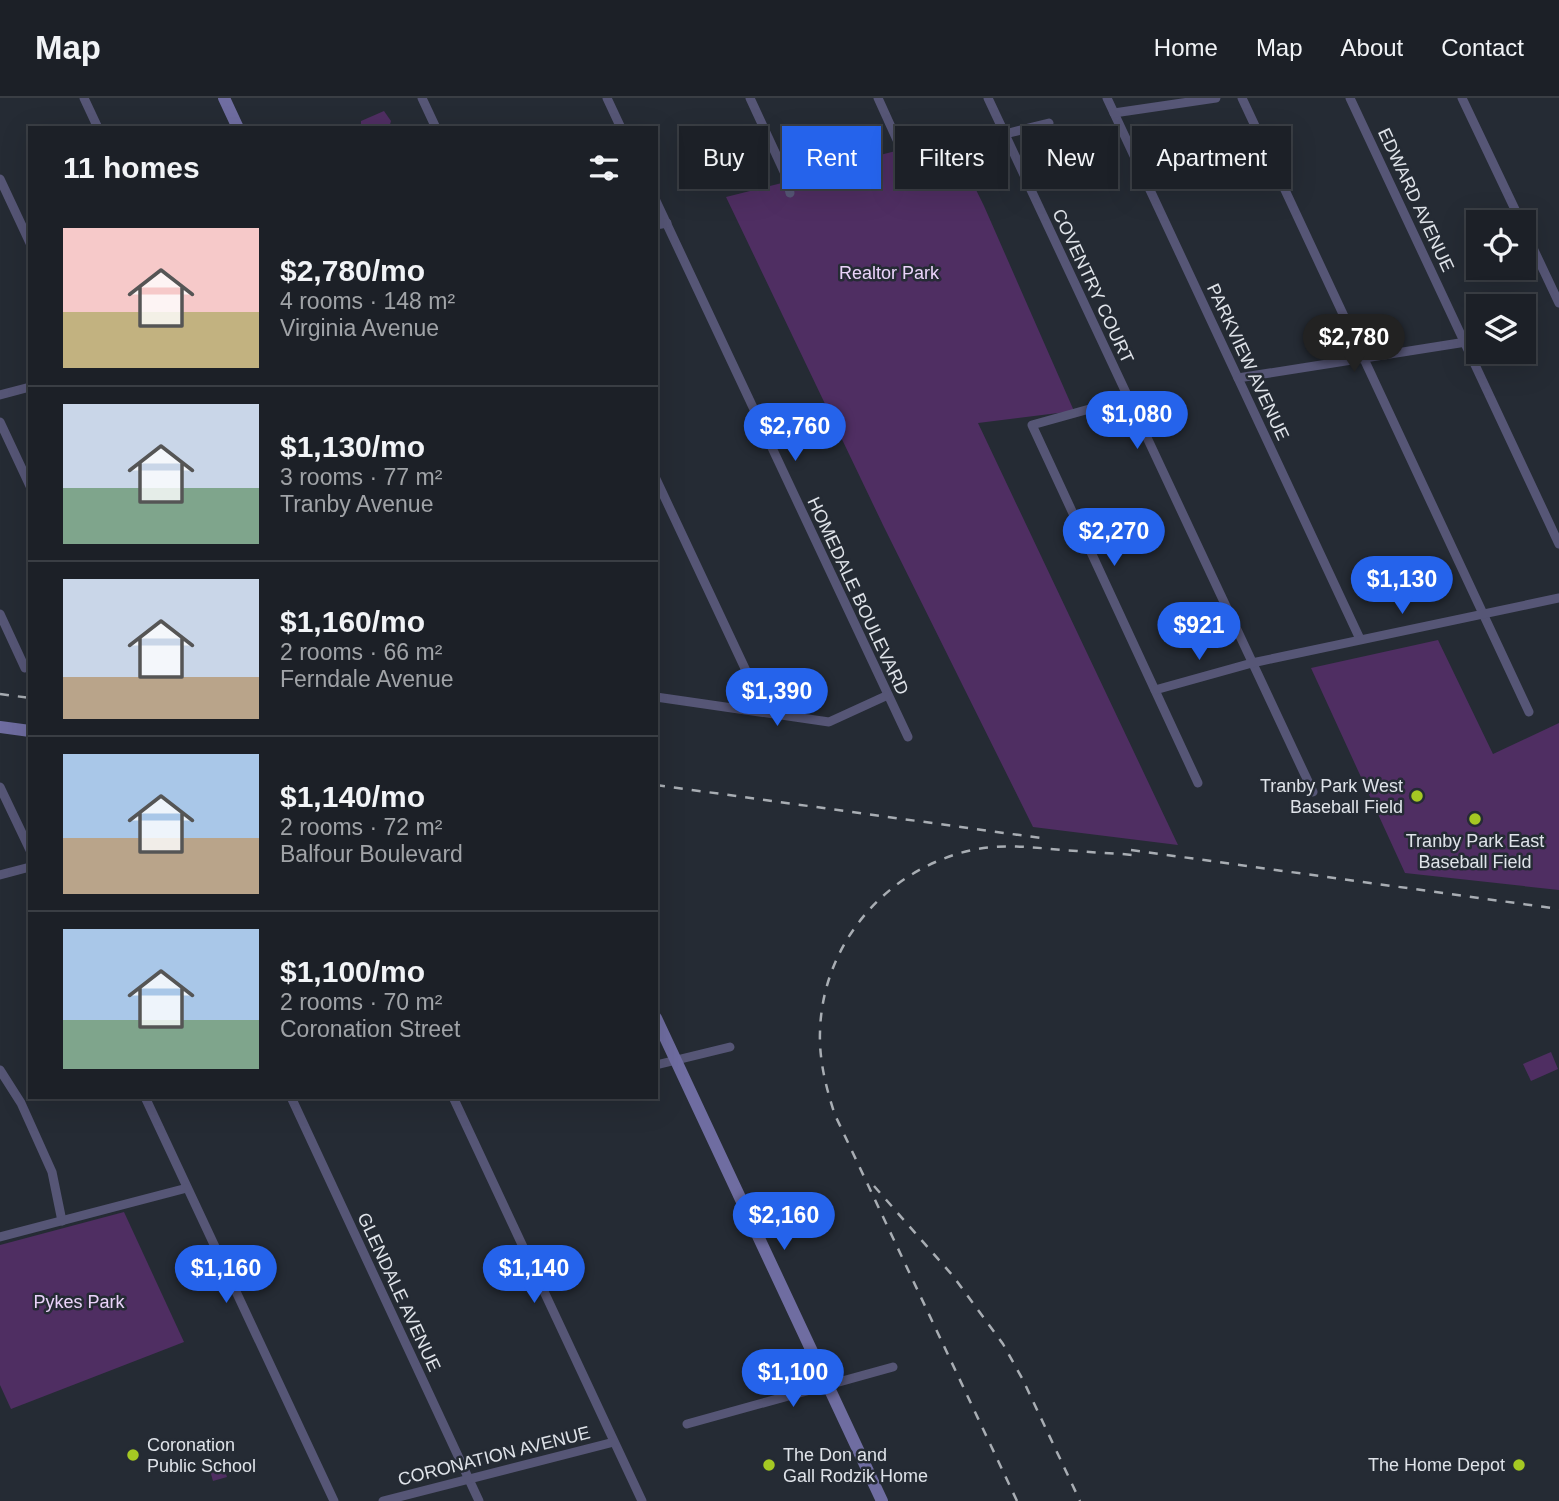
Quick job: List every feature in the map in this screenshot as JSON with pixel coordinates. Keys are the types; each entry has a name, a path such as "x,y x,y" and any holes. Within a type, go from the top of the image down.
{"street":[{"path":"84,98 97,126"},
{"path":"224,98 237,126"},
{"path":"422,98 435,126"},
{"path":"607,98 620,126"},
{"path":"750,98 787,178 790,193"},
{"path":"878,98 895,136"},
{"name":"COVENTRY COURT","path":"988,98 1001,126"},
{"name":"PARKVIEW AVENUE","path":"1107,98 1360,639"},
{"path":"1114,113 1216,98"},
{"path":"1241,98 1529,712"},
{"name":"EDWARD AVENUE","path":"1350,98 1466,342"},
{"path":"1462,98 1515,210"},
{"path":"1008,133 1049,123"},
{"name":"COVENTRY COURT","path":"1008,140 1313,792"},
{"path":"0,180 28,239"},
{"name":"HOMEDALE BOULEVARD","path":"658,205 908,737"},
{"path":"658,225 667,223"},
{"path":"1536,254 1559,303"},
{"path":"1238,378 1466,342"},
{"name":"EDWARD AVENUE","path":"1476,364 1559,544"},
{"path":"0,395 28,388"},
{"path":"1129,398 1032,425 1198,783"},
{"path":"0,422 28,482"},
{"path":"658,483 765,711"},
{"path":"1154,690 1252,663 1559,598"},
{"path":"0,614 25,668"},
{"path":"658,697 829,722 887,695"},
{"path":"0,727 28,731"},
{"path":"0,787 28,846"},
{"path":"0,875 28,868"},
{"path":"658,1022 882,1501"},
{"path":"658,1064 730,1047"},
{"path":"0,1070 21,1102 52,1172 62,1221"},
{"path":"146,1099 334,1501"},
{"name":"GLENDALE AVENUE","path":"291,1099 479,1501"},
{"path":"454,1099 642,1501"},
{"path":"0,1237 187,1188"},
{"path":"687,1424 892,1367"},
{"name":"CORONATION AVENUE","path":"383,1501 614,1442"}],"green space":[{"path":"384,111 391,121 390,126 361,126 361,121"},
{"name":"Realtor Park","path":"895,151 895,189 976,189 1074,411 978,423 1178,845 1033,827 883,525 726,197 768,189 768,186 782,183 782,189 881,189 881,155"},
{"path":"1438,640 1493,754 1559,723 1559,890 1405,873 1311,668"},
{"path":"1551,1052 1558,1069 1531,1081 1523,1064"},
{"name":"Pykes Park","path":"124,1212 184,1342 11,1409 0,1385 0,1245"},
{"path":"222,1463 227,1477 213,1481 209,1467"}],"railway":[{"path":"0,694 28,698"},
{"path":"658,785 1048,839"},
{"path":"1017,1501 835,1115 821,1053 820,1032 824,999 833,968 847,939 866,913 889,891 916,872 945,858 977,849 1002,846 1140,856"},
{"path":"1131,850 1559,909"},
{"path":"874,1186 953,1276 1003,1344 1023,1380 1080,1501"}],"place":[{"name":"Tranby Park West Baseball Field","path":"1417,796"},
{"name":"Tranby Park East Baseball Field","path":"1475,819"},
{"name":"Coronation Public School","path":"133,1455"},
{"name":"The Don and Gall Rodzik Home","path":"769,1465"},
{"name":"The Home Depot","path":"1519,1465"}]}
